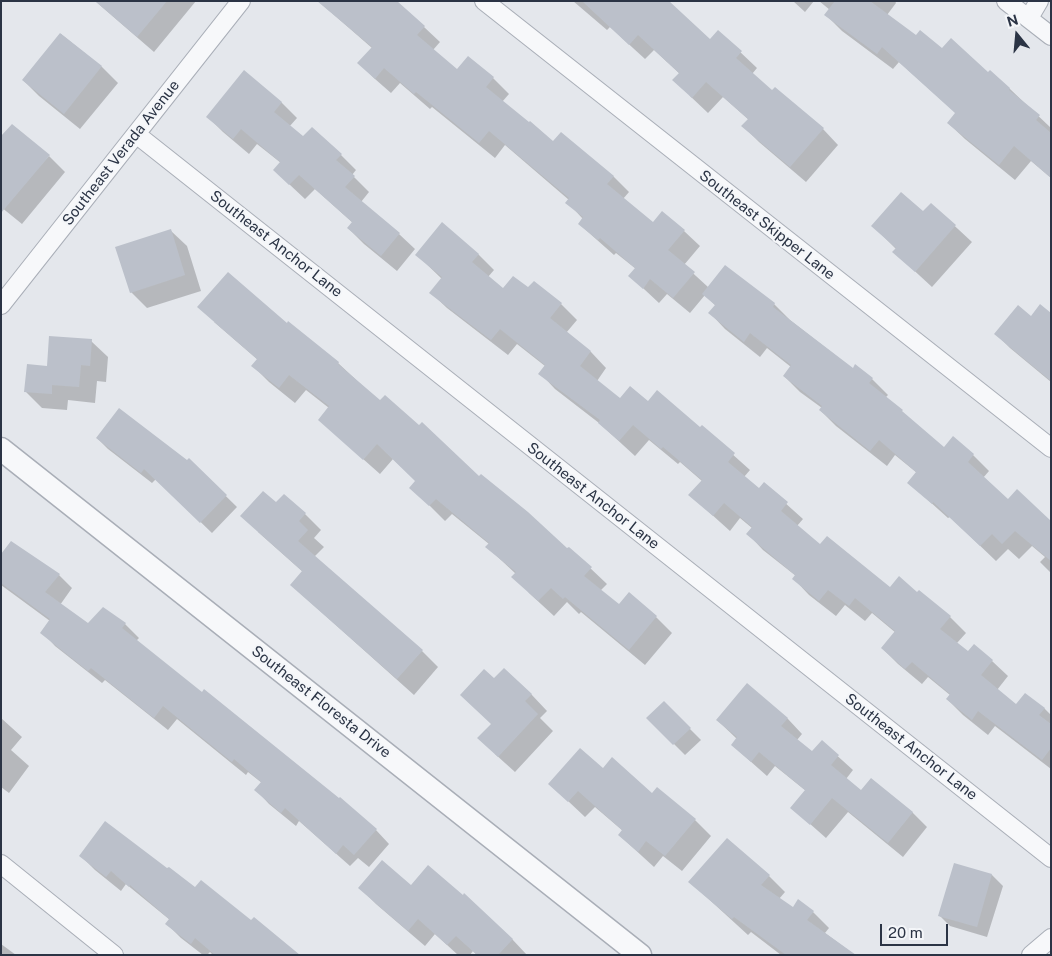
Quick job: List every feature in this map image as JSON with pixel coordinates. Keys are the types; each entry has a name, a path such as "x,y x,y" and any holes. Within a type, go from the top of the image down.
{"street":[{"name":"Southeast Verada Avenue","path":"1,305 241,1"},
{"name":"Southeast Skipper Lane","path":"484,1 1051,448"},
{"path":"1006,1 1051,36"},
{"path":"1029,18 1039,1"},
{"name":"Southeast Anchor Lane","path":"136,134 1051,858"},
{"name":"Southeast Floresta Drive","path":"1,449 640,955"},
{"path":"1,864 114,955"},
{"path":"1031,955 1051,938"}],"building":[{"path":"95,1 167,1 137,37"},
{"path":"317,1 397,1 425,26 417,35 457,69 468,56 494,77 486,87 553,141 561,132 614,176 607,184 653,222 662,211 685,230 668,250 695,272 673,298 650,279 643,289 628,276 635,268 600,238 598,240 578,224 583,217 565,203 569,198 489,131 479,143 416,92 414,94 384,68 375,79 357,63 372,47"},
{"path":"582,1 669,1 710,39 718,30 742,51 736,58 772,90 775,87 824,128 790,167 741,126 748,119 706,82 692,98 672,80 679,73 638,35 629,45"},
{"path":"835,1 870,1 916,35 920,30 942,48 951,38 988,72 990,70 1010,88 1009,90 1040,115 1036,120 1051,133 1051,178 1014,146 999,165 947,123 955,113 882,47 877,54 824,15"},
{"path":"60,33 102,66 64,114 22,80"},
{"path":"244,70 282,102 274,112 303,136 312,127 342,154 336,160 355,176 345,187 400,233 381,256 347,228 352,222 299,175 289,185 273,170 280,162 241,129 233,139 206,117"},
{"path":"12,124 50,155 1,213 1,136"},
{"path":"901,192 923,211 931,203 956,225 915,272 892,252 896,248 871,226"},
{"path":"442,222 479,254 472,262 503,288 513,276 528,287 534,281 562,303 550,318 591,351 580,366 620,398 630,386 648,401 657,390 700,427 702,425 735,453 728,462 759,488 764,482 788,502 781,511 820,544 827,536 890,587 899,576 917,592 919,590 951,616 940,629 968,651 974,644 993,660 981,675 1016,704 1025,693 1045,708 1039,715 1051,724 1051,748 1042,760 978,711 972,720 946,699 950,694 912,662 905,669 881,648 895,631 855,598 849,606 828,590 819,601 792,579 795,575 746,534 752,527 724,503 713,516 688,495 702,480 663,447 661,449 633,425 619,441 598,423 600,420 538,374 545,365 500,329 491,340 429,293 442,277 415,255"},
{"path":"171,229 185,275 130,293 115,247"},
{"path":"725,265 775,303 773,307 853,368 855,364 873,378 869,383 903,410 944,447 953,436 974,454 968,462 1008,499 1017,489 1051,521 1051,561 1015,531 1002,544 992,534 980,546 933,502 932,504 907,483 916,472 879,440 870,451 819,410 822,406 783,376 791,365 750,333 744,342 708,313 715,305 702,294"},
{"path":"228,272 287,323 288,321 339,362 338,364 380,400 385,395 419,425 422,422 479,476 481,474 528,512 567,548 569,547 592,567 584,576 619,604 629,592 657,616 629,650 565,597 563,599 551,588 538,601 511,577 516,572 485,547 489,543 436,499 429,506 409,488 415,481 377,444 363,460 318,420 329,406 289,375 279,388 251,366 257,359 197,307"},
{"path":"1040,304 1051,313 1051,381 994,334 1018,305 1031,316"},
{"path":"49,336 92,339 90,366 81,365 79,387 52,385 52,394 24,392 27,364 47,366"},
{"path":"119,408 187,460 189,458 227,495 200,523 144,469 141,473 96,438"},
{"path":"263,491 276,502 284,494 306,513 299,521 308,530 298,541 423,650 397,679 290,585 302,571 240,516"},
{"path":"11,541 60,574 45,592 88,623 103,607 126,623 122,628 202,692 204,689 340,797 377,829 354,855 343,845 336,854 285,808 281,813 254,790 261,782 234,759 232,762 163,706 154,718 91,668 88,671 40,633 50,619 1,583 1,554"},
{"path":"504,668 532,694 525,701 538,714 498,757 477,738 491,724 460,695 484,669 494,678"},
{"path":"747,683 788,718 781,726 812,751 822,740 839,755 831,765 861,790 871,778 913,812 888,843 832,798 810,825 790,808 805,790 759,752 751,762 731,745 737,737 716,720"},
{"path":"664,701 691,728 673,745 646,718"},
{"path":"580,748 603,768 612,757 652,793 657,787 696,819 665,856 646,841 638,852 618,835 622,830 578,791 568,802 548,784"},
{"path":"105,821 195,887 201,880 251,920 254,917 300,955 215,955 195,938 191,944 165,924 169,919 130,885 129,887 111,871 106,877 79,856"},
{"path":"727,838 770,875 761,885 793,907 798,899 814,911 807,920 856,955 786,955 734,917 732,919 688,882"},
{"path":"382,860 411,885 428,865 463,895 464,893 513,939 498,955 477,955 456,936 447,945 418,919 408,931 358,888"},
{"path":"954,863 992,874 977,927 938,916"}]}
